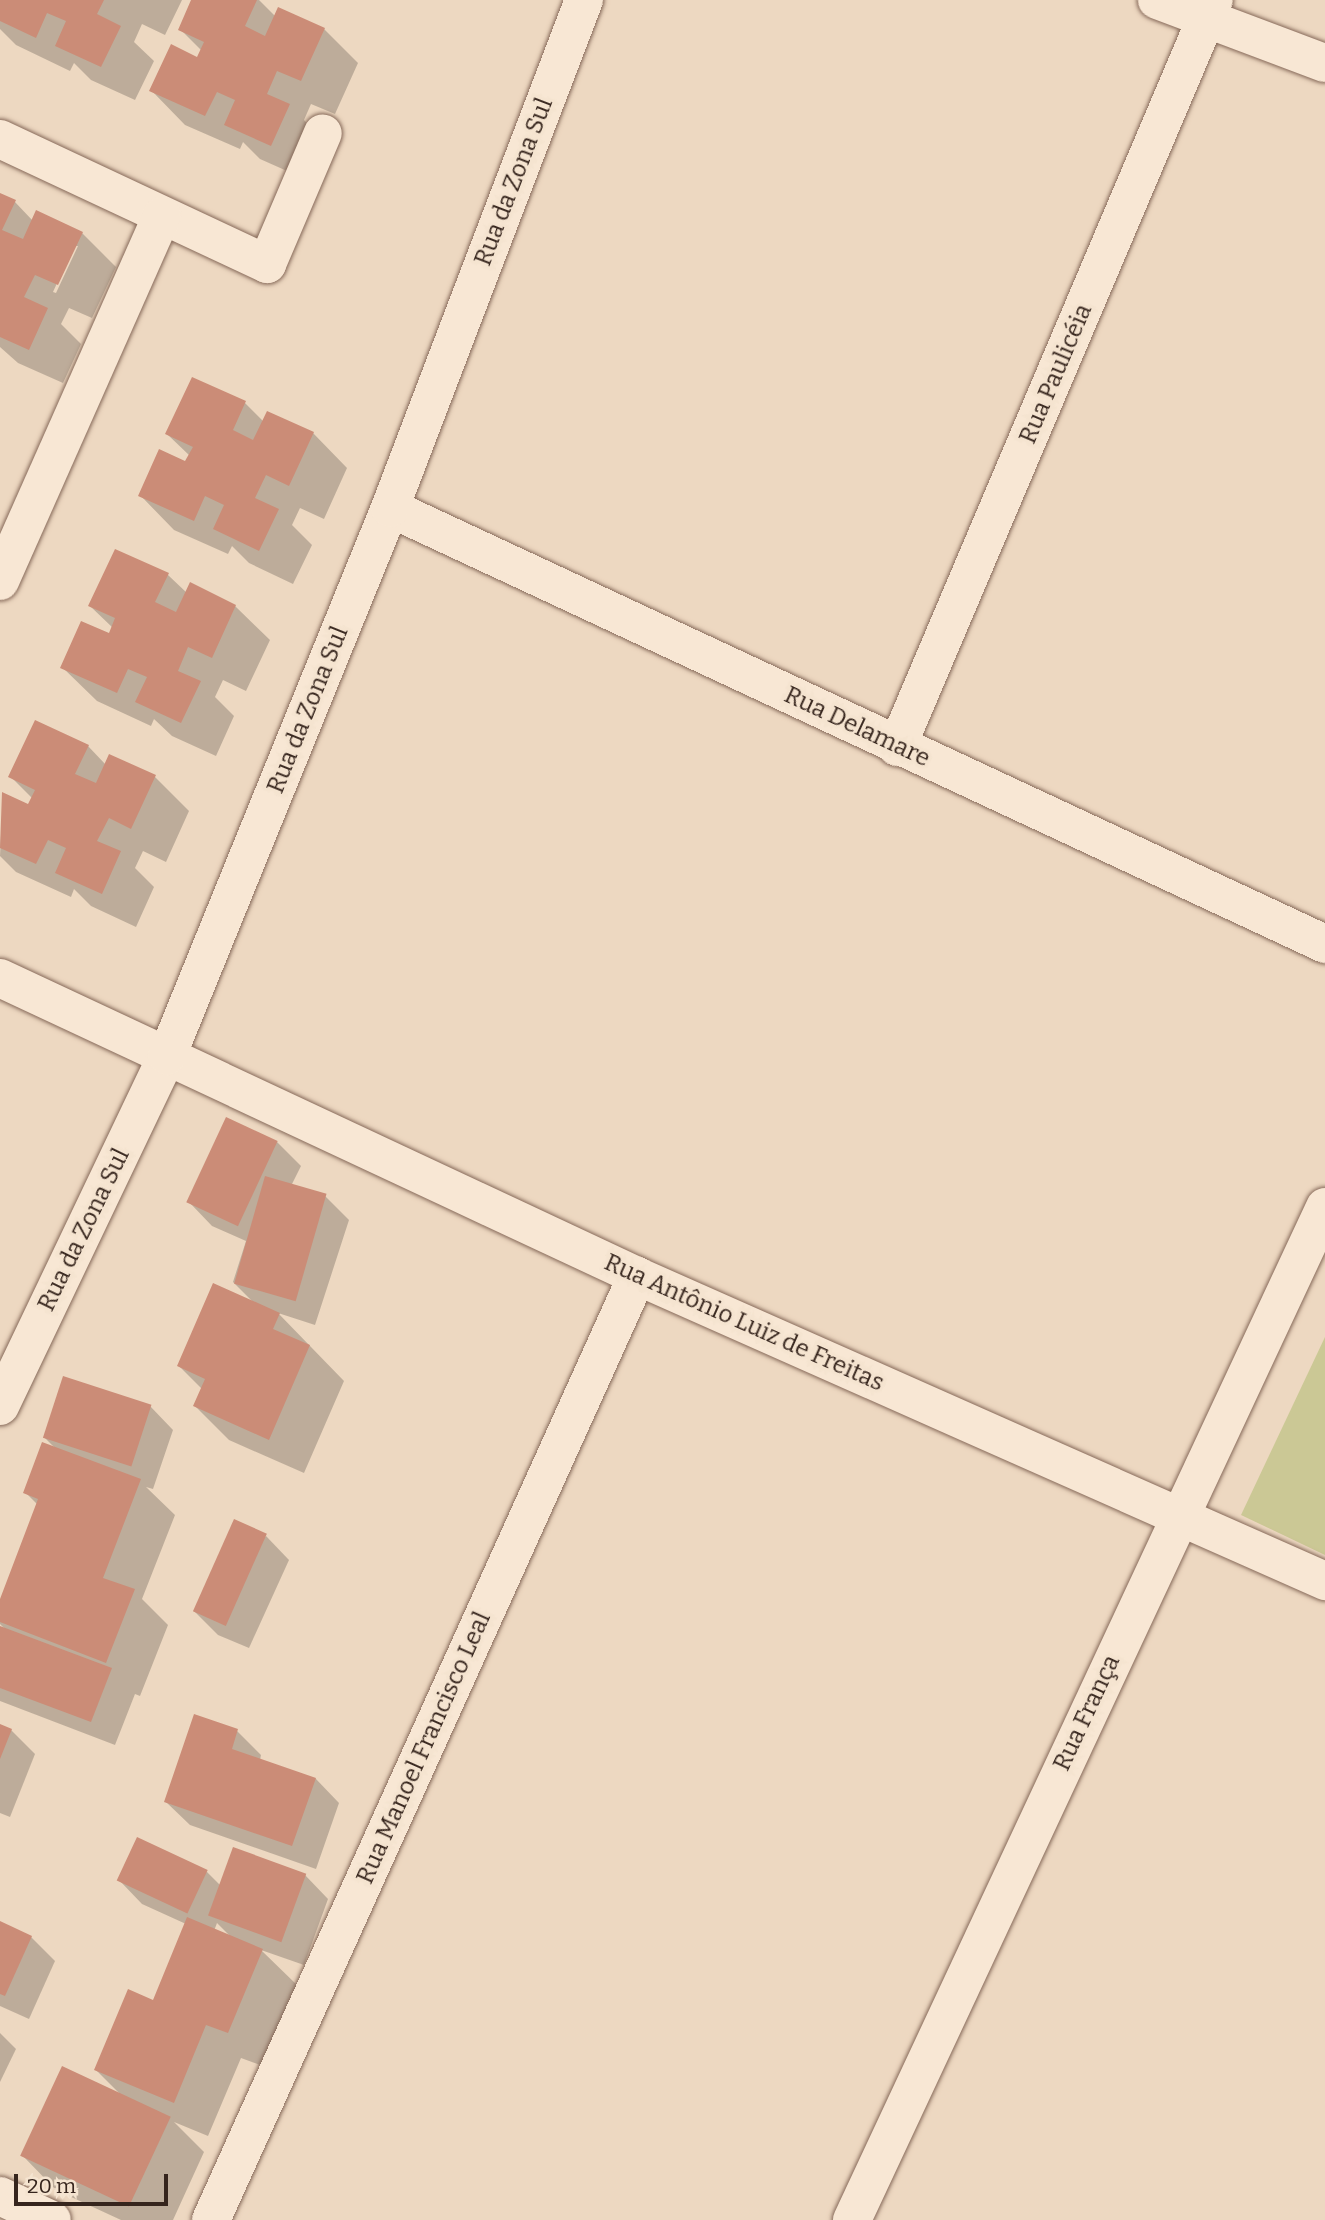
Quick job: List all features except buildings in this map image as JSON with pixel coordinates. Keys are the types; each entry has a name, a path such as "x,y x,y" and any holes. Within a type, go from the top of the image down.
{"street":[{"name":"Rua da Zona Sul","path":"0,1406 167,1056 390,508 584,0"},
{"path":"1157,0 1211,10 1325,63"},
{"name":"Rua Paulicéia","path":"897,747 1211,10"},
{"path":"0,139 267,264 323,133"},
{"path":"0,581 162,216"},
{"name":"Rua Delamare","path":"390,508 897,747 1325,944"},
{"name":"Rua Antônio Luiz de Freitas","path":"0,978 637,1276 1325,1581"},
{"name":"Rua França","path":"852,2220 1178,1516 1325,1207"},
{"name":"Rua Manoel Francisco Leal","path":"211,2220 637,1276"},
{"path":"0,2196 52,2220"}],"shaded area":[{"path":"1325,1337 1325,1555 1241,1515"}]}
